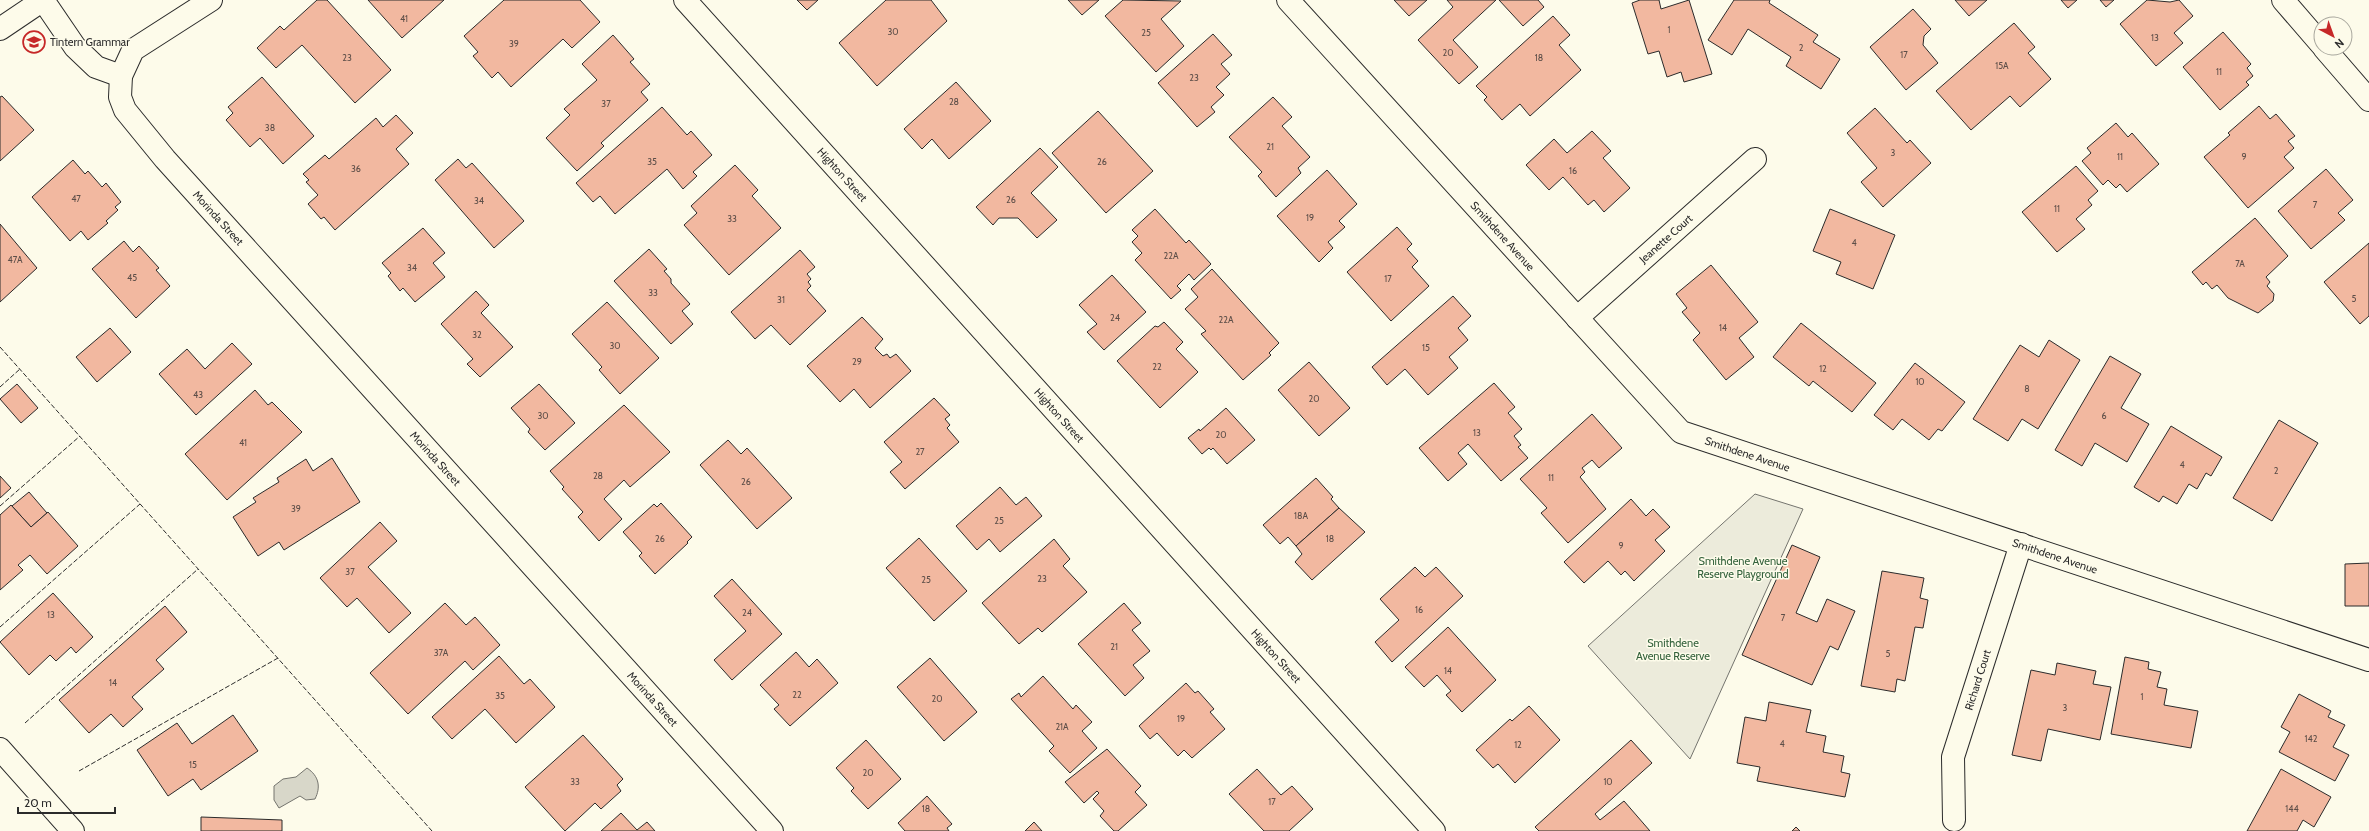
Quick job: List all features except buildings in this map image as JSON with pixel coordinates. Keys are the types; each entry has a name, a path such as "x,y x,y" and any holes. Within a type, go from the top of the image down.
{"street":[{"path":"0,28 43,0 75,47 96,67 121,76 133,50 211,0"},
{"name":"Highton Street","path":"684,0 1434,831"},
{"name":"Smithdene Avenue","path":"1288,0 1681,432 2369,660"},
{"path":"2283,0 2313,35"},
{"path":"2331,56 2369,100"},
{"name":"Morinda Street","path":"121,76 120,97 124,110 132,122 772,831"},
{"name":"Jeanette Court","path":"1577,318 1755,159"},
{"name":"Richard Court","path":"1954,820 1953,757 2021,544"},
{"path":"0,749 73,831"}],"green space":[{"name":"Smithdene Avenue Reserve","path":"1755,494 1803,509 1690,759 1588,646"}],"shaded area":[{"path":"307,768 311,771 318,782 318,790 315,799 306,800 300,796 279,808 274,800 274,786 283,779 296,777"}],"fence":[{"path":"0,347 432,831"},
{"path":"0,387 20,369"},
{"path":"0,506 80,436"},
{"path":"0,627 140,504"},
{"path":"25,723 198,569"},
{"path":"79,771 278,658"}],"place":[{"name":"Tintern Grammar","path":"34,42"}],"park label":[{"name":"Smithdene Avenue Reserve Playground","path":"1743,567"}]}
